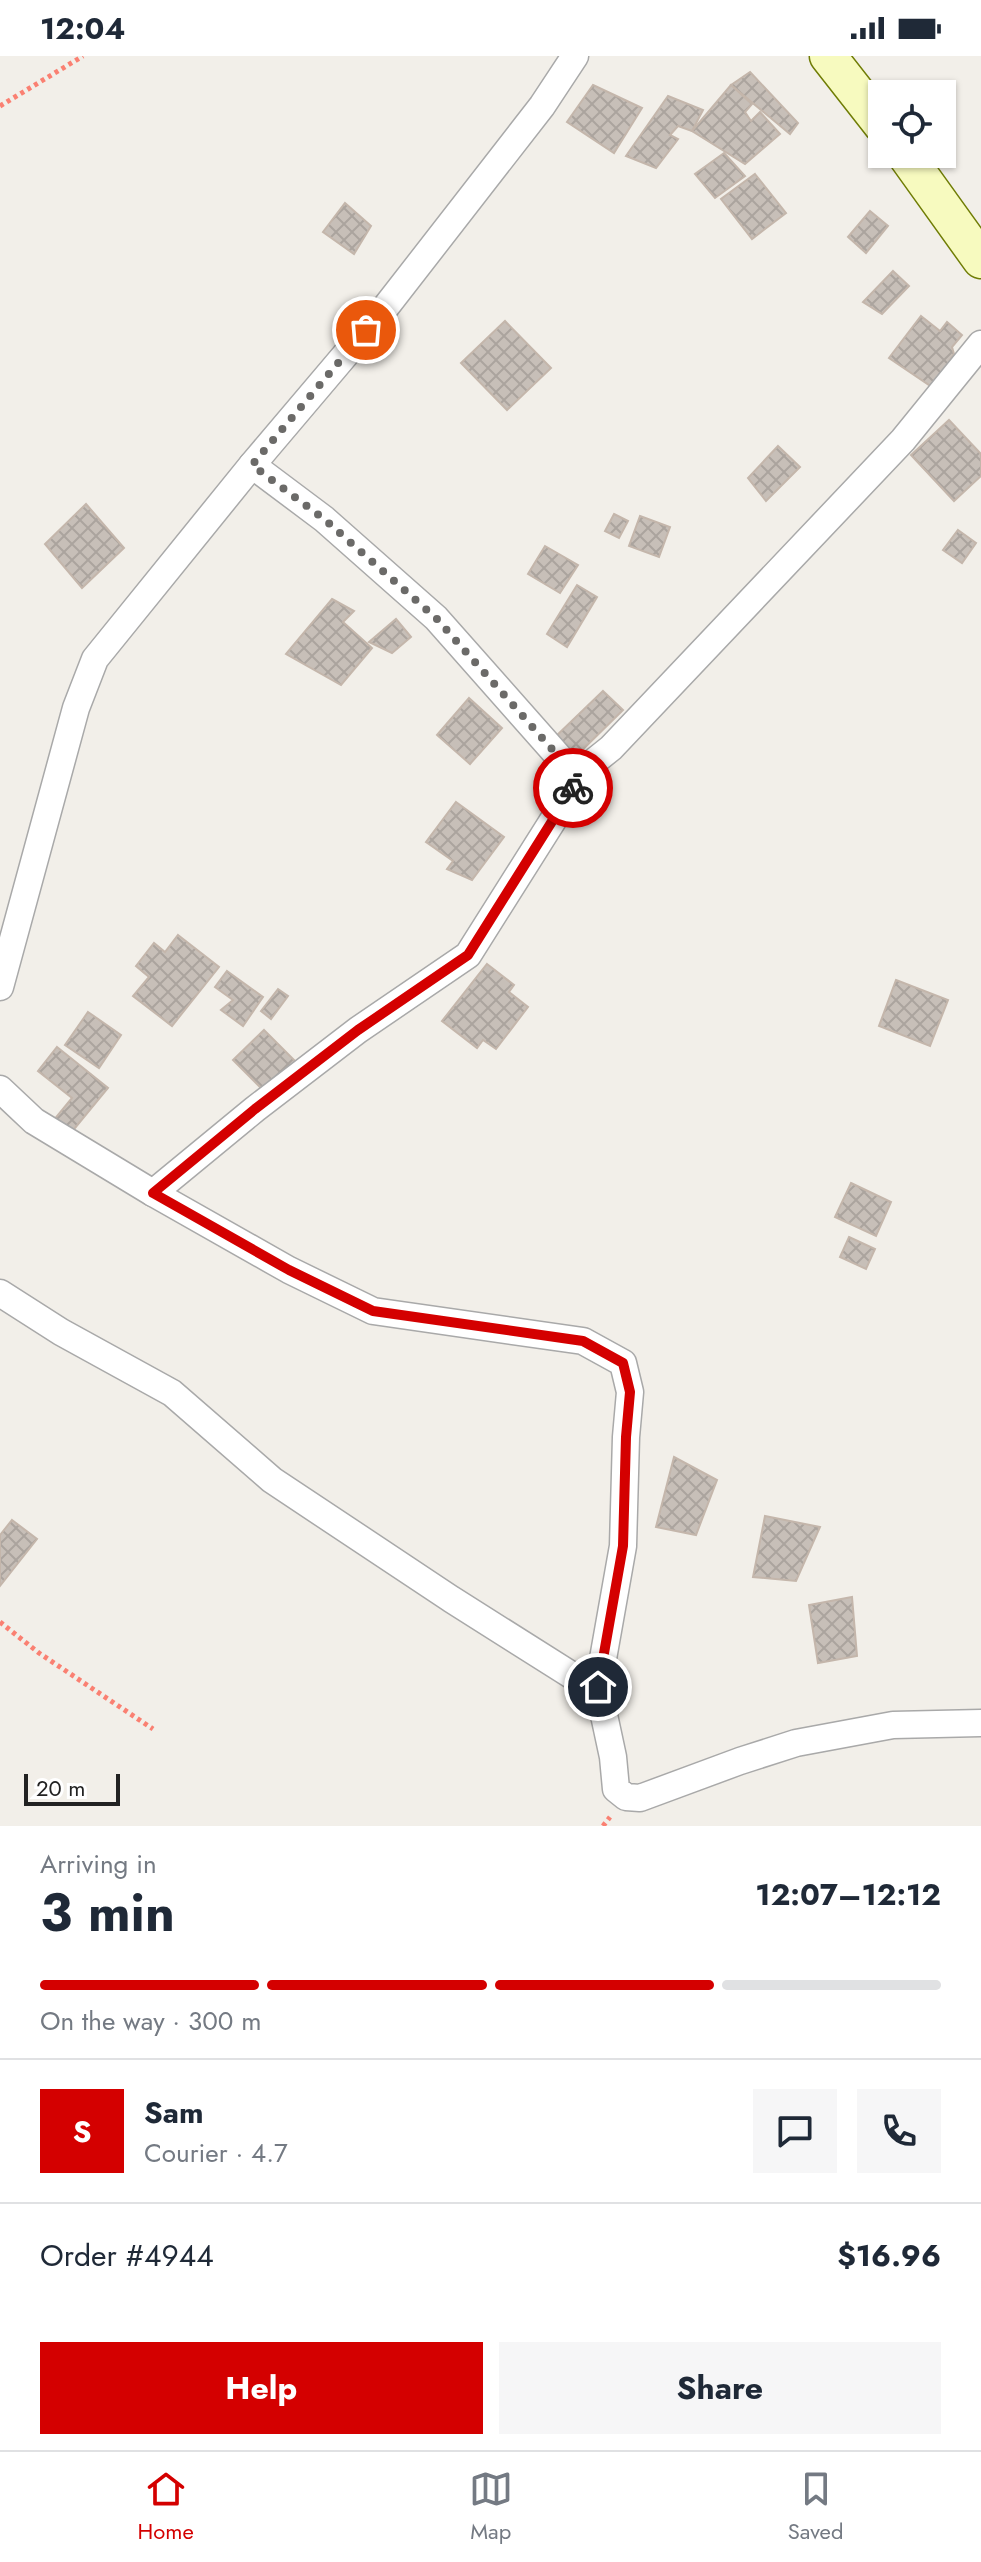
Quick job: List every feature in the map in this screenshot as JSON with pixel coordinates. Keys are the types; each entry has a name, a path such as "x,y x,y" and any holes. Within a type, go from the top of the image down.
{"main road":[{"path":"828,56 868,107"},
{"path":"915,168 981,260"}],"street":[{"path":"0,987 76,708 95,659 252,465 385,308 542,106 575,56"},
{"path":"153,1193 358,1030 468,955 586,768 611,748 882,463 981,344"},
{"path":"252,465 324,519 436,618 567,766 586,768"},
{"path":"0,1089 34,1121 153,1193 289,1270 373,1311 583,1341 623,1363 630,1392 623,1546 598,1687 613,1757 616,1789 626,1797 640,1798 796,1743 893,1725 981,1723"},
{"path":"0,1293 61,1332 172,1393 272,1480 451,1599 576,1678 598,1687"}],"path":[{"path":"0,106 83,56"},
{"path":"0,1622 39,1653 153,1729"}],"building":[{"path":"750,72 798,123 790,134 731,85"},
{"path":"593,85 642,108 614,153 567,122"},
{"path":"731,85 752,104 745,112 751,121 760,112 780,134 745,164 692,131"},
{"path":"668,96 703,110 692,131 678,126 670,135 678,139 656,168 626,156"},
{"path":"724,153 745,176 715,198 695,174"},
{"path":"755,174 786,213 752,239 721,199"},
{"path":"345,203 371,226 354,254 323,232"},
{"path":"870,211 888,226 866,253 848,237"},
{"path":"893,271 909,286 882,314 863,302"},
{"path":"921,316 940,331 947,322 962,335 952,347 954,354 932,387 889,358"},
{"path":"505,321 551,368 507,410 461,363"},
{"path":"949,420 981,454 981,476 954,501 911,455"},
{"path":"778,446 800,467 766,501 748,478"},
{"path":"86,504 124,548 82,588 45,544"},
{"path":"614,514 628,521 619,538 605,531"},
{"path":"640,516 670,527 659,557 629,546"},
{"path":"958,530 976,543 962,563 943,550"},
{"path":"545,546 578,565 560,593 528,574"},
{"path":"577,585 597,597 567,647 547,634"},
{"path":"332,599 354,611 343,622 372,648 341,685 286,654"},
{"path":"396,619 411,637 392,653 369,642"},
{"path":"603,691 623,710 573,759 553,739"},
{"path":"469,698 502,728 470,764 437,735"},
{"path":"456,802 504,837 472,880 447,869 453,861 426,842"},
{"path":"178,935 219,967 172,1026 133,996 149,977 136,966 154,943 165,952"},
{"path":"487,964 514,985 509,992 528,1007 496,1049 483,1040 477,1048 442,1021"},
{"path":"227,971 263,997 243,1026 221,1010 233,1000 215,987"},
{"path":"896,980 948,1000 930,1046 879,1026"},
{"path":"278,989 288,996 271,1019 261,1011"},
{"path":"88,1012 121,1035 99,1068 65,1045"},
{"path":"264,1030 299,1065 268,1095 233,1060"},
{"path":"57,1047 108,1088 70,1134 53,1121 72,1098 38,1071"},
{"path":"851,1183 891,1202 876,1236 835,1217"},
{"path":"849,1237 875,1249 866,1269 840,1257"},
{"path":"674,1457 717,1480 696,1535 656,1527"},
{"path":"765,1516 820,1527 796,1581 753,1577"},
{"path":"12,1520 37,1539 0,1586 0,1535"},
{"path":"852,1597 857,1656 818,1663 809,1605"}],"way so far":[{"path":"366,330 252,465 324,519 436,618 567,766 586,768 573,788"}],"route":[{"path":"573,788 468,955 358,1030 153,1193 289,1270 373,1311 583,1341 623,1363 630,1392 623,1546 598,1687"}]}
